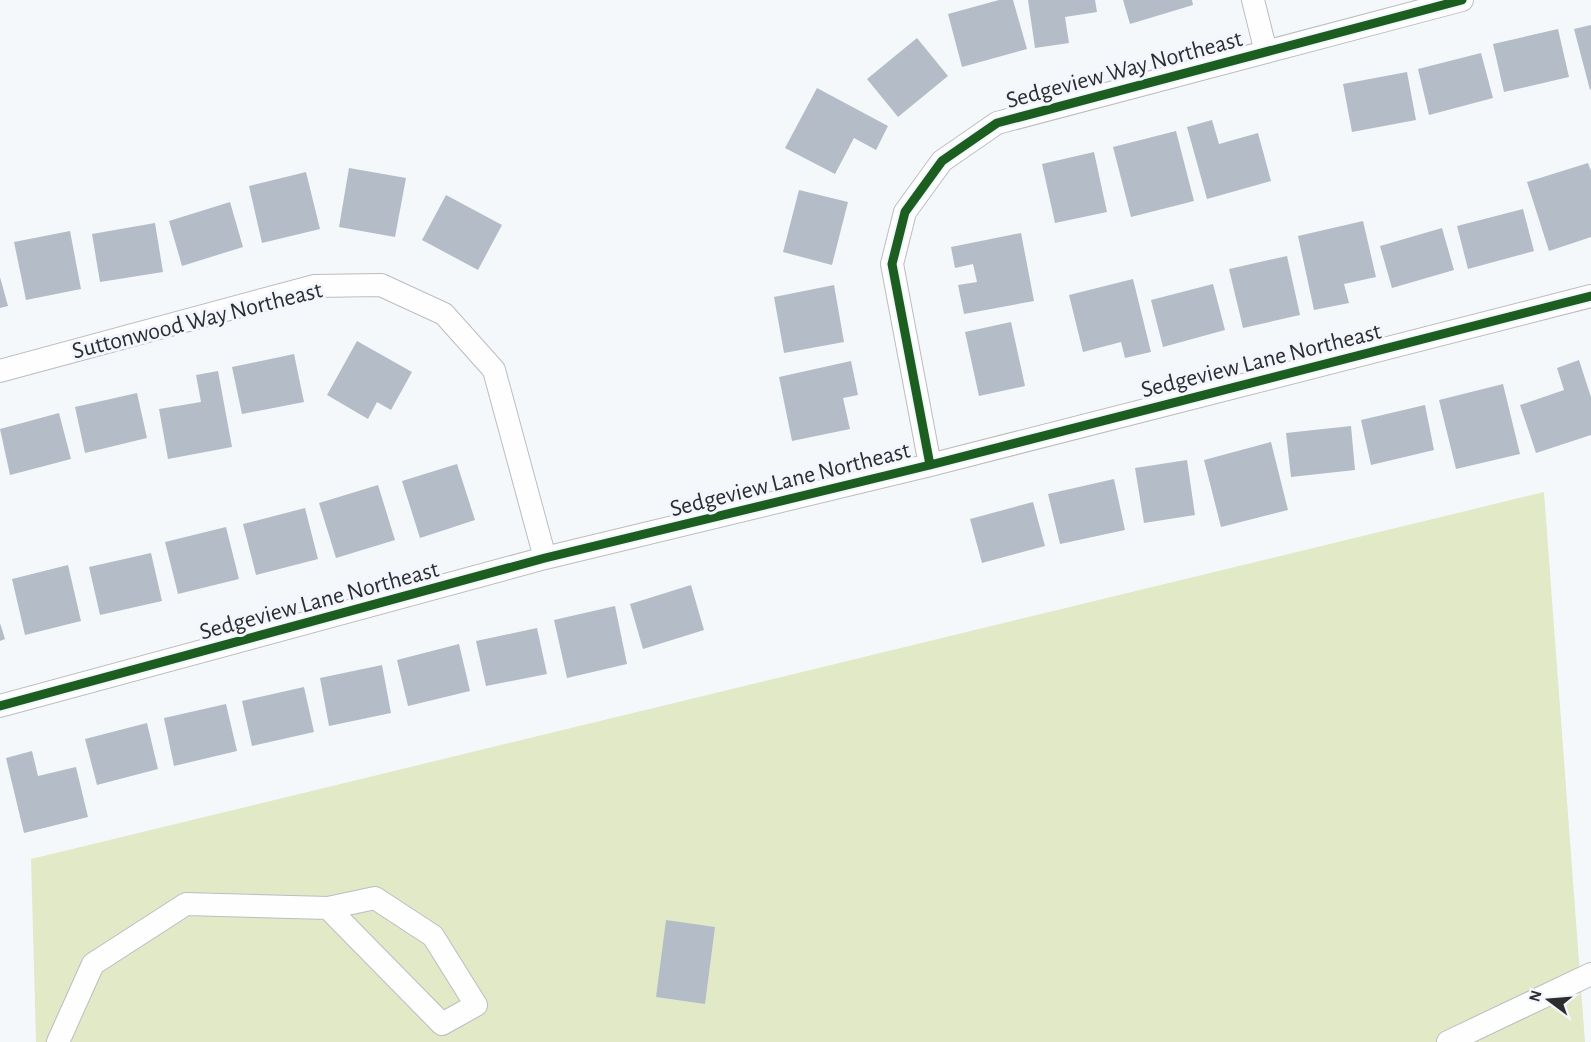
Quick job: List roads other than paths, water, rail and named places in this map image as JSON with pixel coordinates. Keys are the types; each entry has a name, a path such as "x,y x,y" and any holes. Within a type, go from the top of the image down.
{"street":[{"path":"1253,0 1266,52"},
{"name":"Sedgeview Way Northeast","path":"930,465 892,264 905,212 942,161 997,123 1462,0"},
{"name":"Suttonwood Way Northeast","path":"0,371 314,286 381,285 444,314 494,370 545,558"},
{"name":"Sedgeview Lane Northeast","path":"0,706 545,558 930,465 1591,296"},
{"path":"58,1042 93,964 186,904 328,908 375,898 433,936 476,1005 442,1024 328,908"},
{"path":"1448,1042 1591,974"}]}
